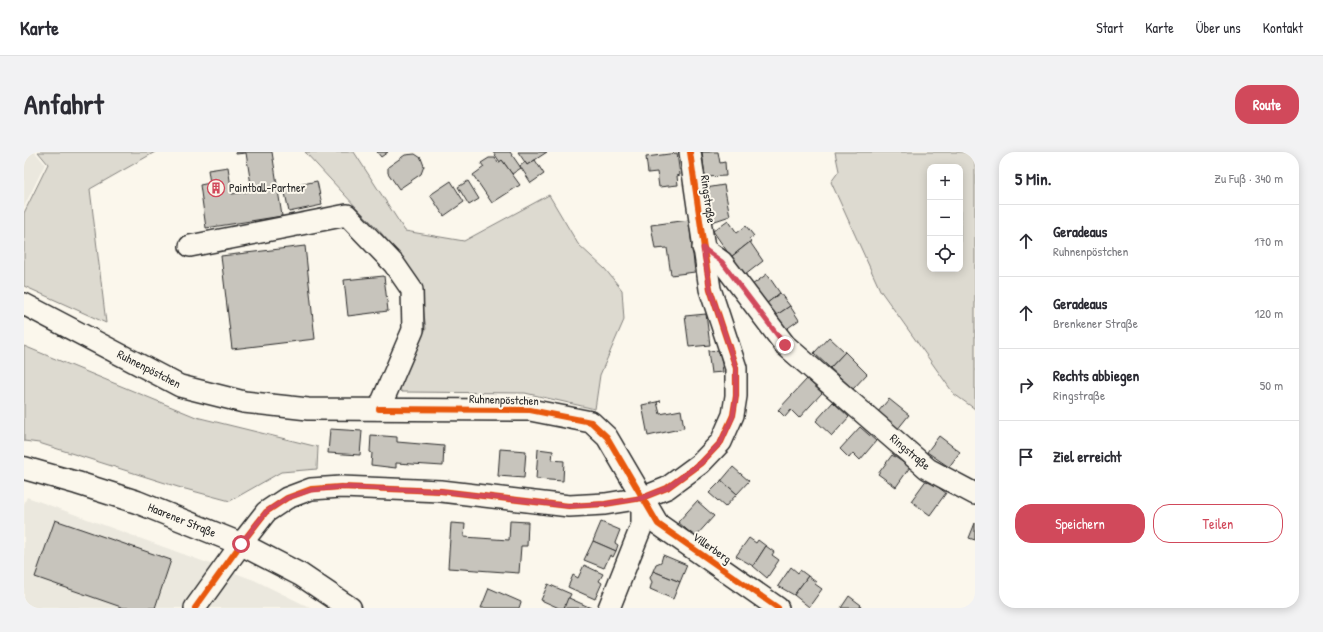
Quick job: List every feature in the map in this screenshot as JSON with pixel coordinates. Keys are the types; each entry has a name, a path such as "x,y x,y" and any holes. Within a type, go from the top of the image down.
{"main road":[{"name":"Haarener Straße","path":"24,468 137,502 241,544 301,576 350,608"}],"street":[{"name":"Ringstraße","path":"690,152 703,248 722,262 785,345 928,469 975,494"},
{"path":"190,246 347,215 394,264 412,290 413,330 380,409"},
{"path":"195,608 266,512 287,498 311,490 341,487 441,491 568,506 605,504 642,498 667,488 701,463 721,442 733,416 736,396 736,368 710,289 703,248"},
{"name":"Ruhnenpöstchen","path":"24,304 180,386 244,402 308,409 530,410 591,422 607,437 622,460 642,498"},
{"path":"609,608 642,525 642,498"},
{"name":"Villerberg","path":"642,498 658,524 778,608"}],"shaded area":[{"path":"24,152 35,152 45,164 24,207"},
{"path":"38,152 155,152 90,189 106,323 24,286 24,213 48,164"},
{"path":"305,152 354,152 405,231 464,241 549,195 578,244 605,269 622,290 624,320 600,375 595,409 525,393 402,392 395,383 426,329 421,292 405,261 377,228"},
{"path":"835,152 975,152 975,409 954,394 880,290 831,182 839,171"},
{"path":"24,346 196,417 318,447 317,469 281,472 230,501 178,487 39,443 24,441"},
{"path":"27,497 254,580 311,608 24,608 24,504"}],"building":[{"name":"Paintball-Partner","path":"236,152 272,152 282,216 206,228 200,185 210,183 208,170 228,167 232,194 252,191 246,153 236,154"},
{"path":"377,152 388,152 381,157"},
{"path":"493,152 510,152 521,168 512,174 502,160 500,162"},
{"path":"518,152 547,152 527,165"},
{"path":"702,152 718,152 720,163 725,162 726,176 705,177"},
{"path":"677,153 680,175 677,176 678,185 659,187 657,172 648,173 646,157"},
{"path":"415,154 421,158 424,166 421,174 399,189 388,173 388,167 405,155"},
{"path":"489,158 495,158 498,163 502,160 520,185 492,203 473,175 484,167 481,163"},
{"path":"535,160 544,174 531,183 520,166 525,162 527,165"},
{"path":"317,181 322,205 289,212 284,188"},
{"path":"451,181 464,202 444,216 430,195"},
{"path":"468,181 479,199 469,205 458,187"},
{"path":"724,185 730,216 712,222 706,188"},
{"path":"689,220 695,272 671,275 667,248 655,249 651,225"},
{"path":"728,220 737,233 746,226 754,236 749,239 751,241 731,257 713,231"},
{"path":"750,242 763,261 745,275 731,257"},
{"path":"305,246 315,339 232,349 221,256"},
{"path":"767,274 780,293 766,304 752,285"},
{"path":"384,276 388,311 348,316 344,280"},
{"path":"780,293 790,306 775,316 766,304"},
{"path":"790,306 799,320 785,330 775,316"},
{"path":"706,314 710,345 689,347 685,316"},
{"path":"829,337 845,352 830,368 814,353"},
{"path":"720,350 723,372 711,373 708,351"},
{"path":"845,352 867,374 853,389 830,368"},
{"path":"807,379 822,393 799,418 791,410 785,417 778,410"},
{"path":"889,399 909,415 897,430 877,413"},
{"path":"661,401 657,402 660,414 681,410 684,428 648,436 642,405"},
{"path":"833,402 849,417 832,436 816,421"},
{"path":"860,427 876,441 860,460 853,453 849,458 840,449"},
{"path":"330,429 362,431 360,455 328,453"},
{"path":"371,435 397,437 397,442 444,446 443,466 396,463 396,468 371,465"},
{"path":"939,436 960,452 949,467 927,452"},
{"path":"500,449 526,451 524,478 498,476"},
{"path":"538,449 553,451 552,460 564,461 563,481 536,479"},
{"path":"892,455 910,467 896,487 878,474"},
{"path":"733,467 749,481 737,494 721,480"},
{"path":"927,479 946,493 930,515 911,501"},
{"path":"721,480 737,494 725,507 709,493"},
{"path":"697,501 714,516 695,537 678,522"},
{"path":"55,520 171,560 155,608 124,608 35,577"},
{"path":"510,521 528,522 527,546 521,546 519,573 448,568 451,523 465,524 464,537 509,540"},
{"path":"601,522 620,530 615,543 618,545 616,551 593,541"},
{"path":"975,523 975,540 969,538"},
{"path":"749,538 756,543 758,540 766,546 753,566 736,556"},
{"path":"593,541 616,551 613,557 610,555 604,568 584,560"},
{"path":"766,546 774,552 772,555 779,560 767,578 753,566"},
{"path":"663,555 687,565 680,582 653,571 656,564 661,562"},
{"path":"584,565 603,574 599,581 602,583 595,599 568,587 573,575 578,578"},
{"path":"791,567 798,573 800,570 808,576 794,595 778,586"},
{"path":"653,571 680,582 673,599 650,589 652,582 650,578"},
{"path":"808,576 822,589 809,607 794,595"},
{"path":"548,584 571,594 564,608 559,608 541,600"},
{"path":"489,588 521,602 519,608 481,608"},
{"path":"849,596 861,605 859,608 841,608"},
{"path":"569,598 591,608 564,608"}],"cycle path":[{"path":"195,608 266,512 287,498 311,489 341,487 441,491 569,506 605,504 642,498 667,488 701,463 721,442 733,415 736,396 736,368 710,289 690,152"},
{"path":"379,409 530,410 591,422 607,437 658,524 778,608"}],"place":[{"name":"Paintball-Partner","path":"216,188"}],"route":[{"path":"241,544 266,512 287,498 311,490 341,487 441,491 568,506 605,504 642,498 667,488 701,463 721,442 733,416 736,396 736,368 710,289 703,248 722,262 785,345"}]}
